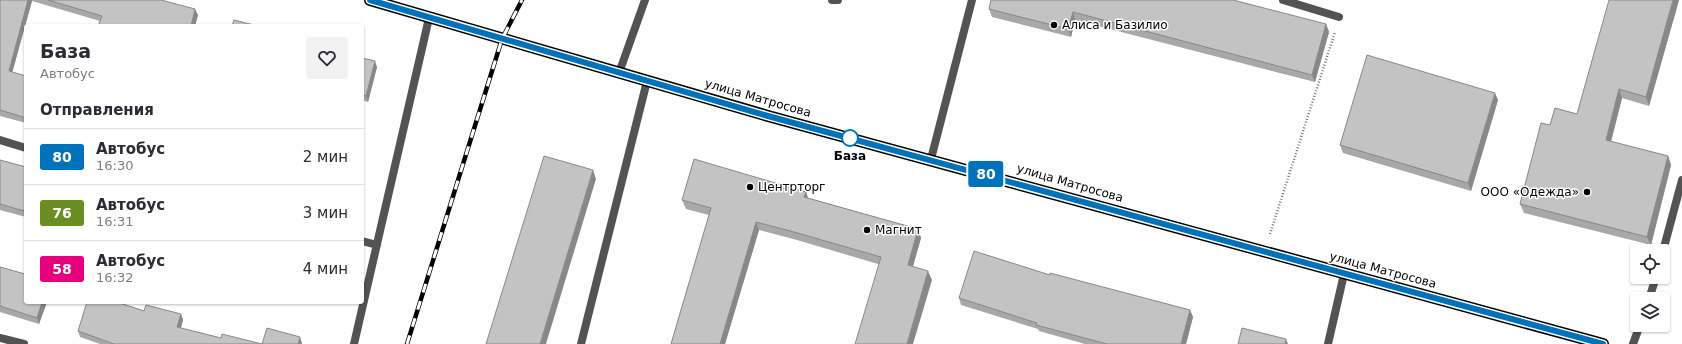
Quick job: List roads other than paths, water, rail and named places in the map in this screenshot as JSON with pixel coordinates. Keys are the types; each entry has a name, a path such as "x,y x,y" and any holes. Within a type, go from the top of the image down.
{"highway":[{"name":"улица Матросова","path":"370,0 768,116 931,159 1264,252 1603,344"}],"street":[{"path":"619,73 644,0"},
{"path":"832,0 838,0"},
{"path":"931,159 972,0"},
{"path":"1283,0 1340,17"},
{"path":"364,301 429,18"},
{"path":"581,344 647,81"},
{"path":"0,140 24,147"},
{"path":"1665,244 1682,180"},
{"path":"364,242 377,245"},
{"path":"1328,344 1344,274"},
{"path":"354,344 363,304"},
{"path":"1633,344 1637,332"},
{"path":"0,338 24,344"}],"railway":[{"path":"407,344 502,39 522,0"}],"place":[{"name":"Алиса и Базилио","path":"1054,25"},
{"name":"База","path":"850,138"},
{"name":"Центрторг","path":"750,187"},
{"name":"ООО «Одежда»","path":"1587,192"},
{"name":"Магнит","path":"867,230"}]}
